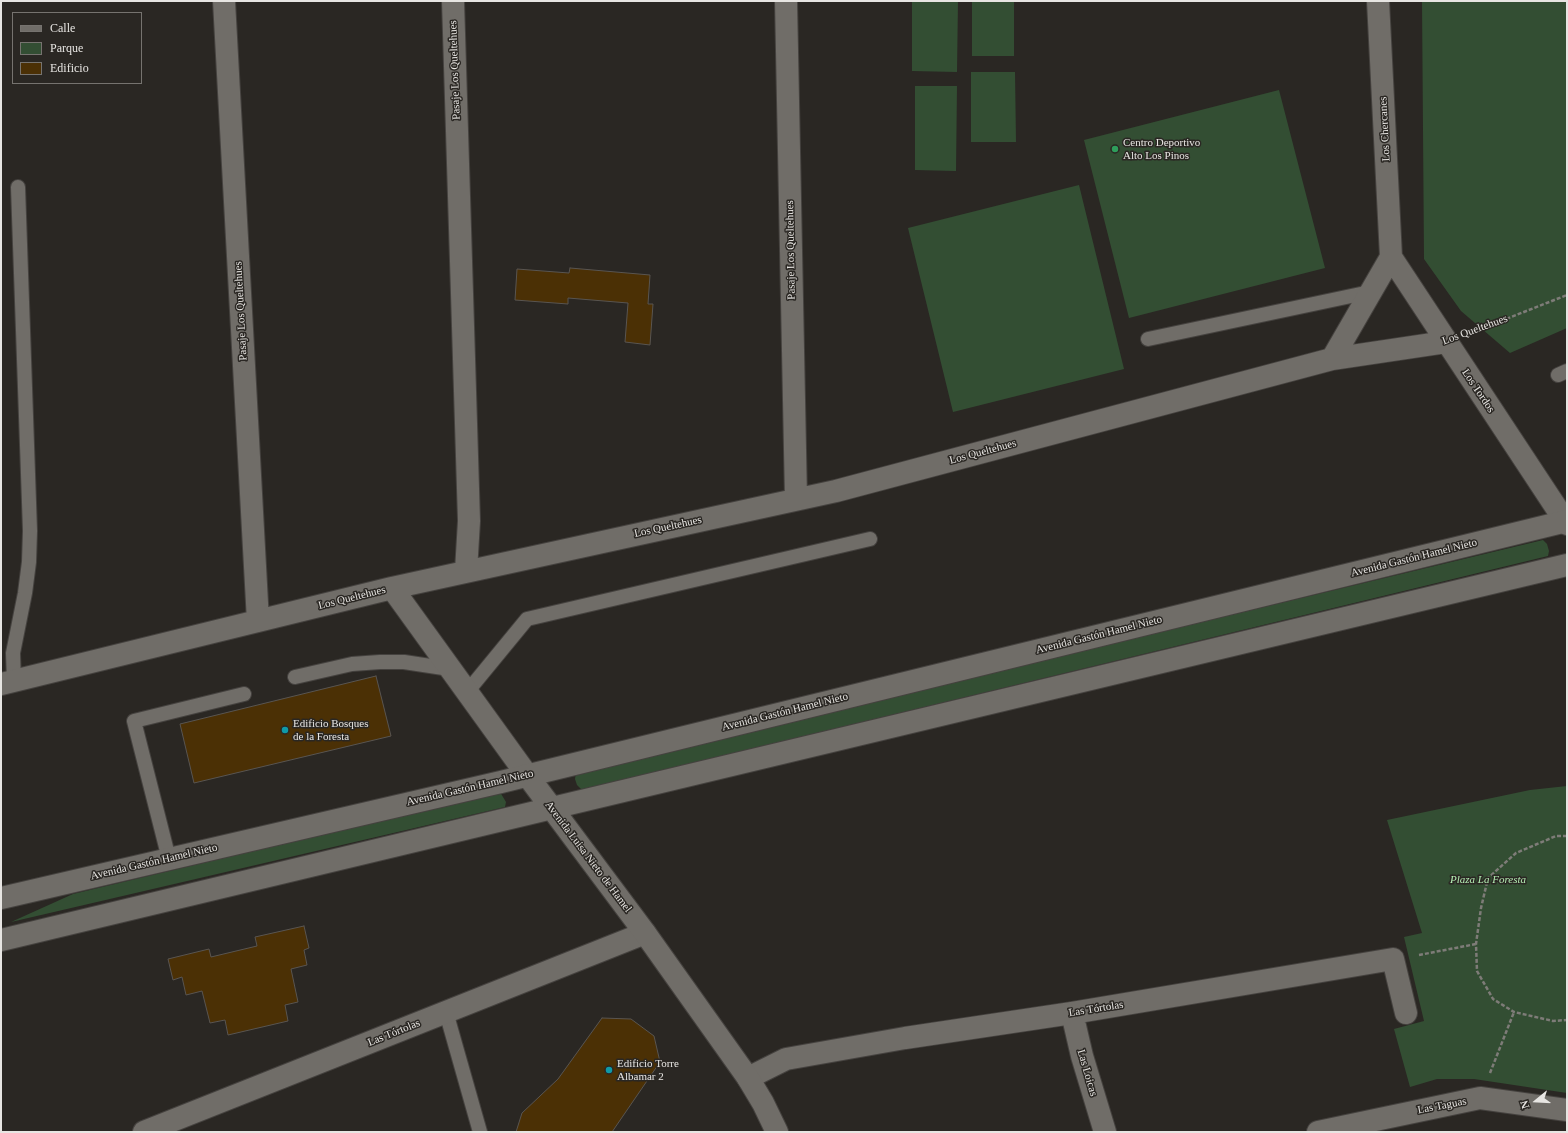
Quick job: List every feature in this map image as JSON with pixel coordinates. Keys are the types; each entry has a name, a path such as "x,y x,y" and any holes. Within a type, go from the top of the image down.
{"street":[{"name":"Pasaje Los Queltehues","path":"224,1 258,621"},
{"name":"Pasaje Los Queltehues","path":"453,1 469,521 466,571"},
{"name":"Pasaje Los Queltehues","path":"786,1 796,499"},
{"name":"Los Chercanes","path":"1378,1 1391,257"},
{"path":"1332,359 1391,257"},
{"name":"Los Tordos","path":"1391,257 1566,522"},
{"name":"Los Queltehues","path":"7,682 392,588 836,491 1332,359 1446,342"},
{"name":"Avenida Gastón Hamel Nieto","path":"1,898 527,775 1566,522"},
{"path":"1,940 1567,565"},
{"name":"Avenida Luisa Nieto de Hamel","path":"392,588 527,775 645,934 748,1078 763,1103 777,1132"},
{"name":"Las Tórtolas","path":"144,1132 645,934"},
{"path":"1393,959 1406,1013"},
{"name":"Las Tórtolas","path":"748,1078 786,1059 905,1038 1072,1013 1393,959"},
{"name":"Las Loicas","path":"1072,1013 1082,1056 1105,1132"},
{"name":"Las Taguas","path":"1318,1132 1480,1098 1567,1110"}],"lane":[{"path":"7,682 25,593 30,531 18,187"},
{"path":"1148,339 1370,292"},
{"path":"467,692 527,619 870,539"},
{"path":"295,677 352,664 380,662 404,662 450,669"},
{"path":"169,859 134,721 244,694"},
{"path":"446,1012 480,1132"}],"path":[{"name":"Los Queltehues","path":"1446,342 1567,295"},
{"path":"1567,836 1556,836 1516,853 1488,878 1481,908 1476,944 1477,971 1493,999 1514,1012 1553,1021 1567,1020"},
{"path":"1393,959 1476,944"},
{"path":"1480,1098 1514,1012"}],"green space":[{"path":"912,1 958,1 957,72 912,71"},
{"path":"972,1 1014,1 1014,56 972,56"},
{"path":"1422,1 1567,1 1567,328 1510,353 1461,311 1424,259"},
{"path":"971,72 1015,72 1016,142 971,142"},
{"path":"915,86 957,86 956,171 915,170"},
{"path":"1279,90 1325,268 1129,318 1084,140"},
{"path":"1079,185 1124,369 953,412 908,228"},
{"path":"1543,540 1547,544 1549,551 1548,556 582,790 577,785 575,779 576,772"},
{"name":"Plaza La Foresta","path":"1567,786 1567,1093 1474,1079 1437,1079 1410,1087 1394,1029 1424,1021 1404,937 1422,933 1387,820 1530,790"},
{"path":"500,792 506,802 505,807 11,922 73,894"}],"building":[{"path":"570,268 650,275 648,304 653,304 650,345 625,342 628,303 568,298 568,304 515,300 517,269 569,273"},
{"name":"Edificio Bosques de la Foresta","path":"376,676 391,736 194,783 180,724"},
{"path":"304,926 309,948 304,950 307,965 291,969 298,1002 285,1005 288,1021 228,1035 225,1020 210,1023 202,991 186,995 182,977 173,980 168,959 209,949 211,957 257,946 255,937"},
{"name":"Edificio Torre Albamar 2","path":"602,1018 631,1019 654,1036 660,1062 612,1132 516,1132 522,1113 558,1079"}],"place":[{"name":"Centro Deportivo Alto Los Pinos","path":"1115,149"},
{"name":"Edificio Bosques de la Foresta","path":"285,730"},
{"name":"Edificio Torre Albamar 2","path":"609,1070"}]}
